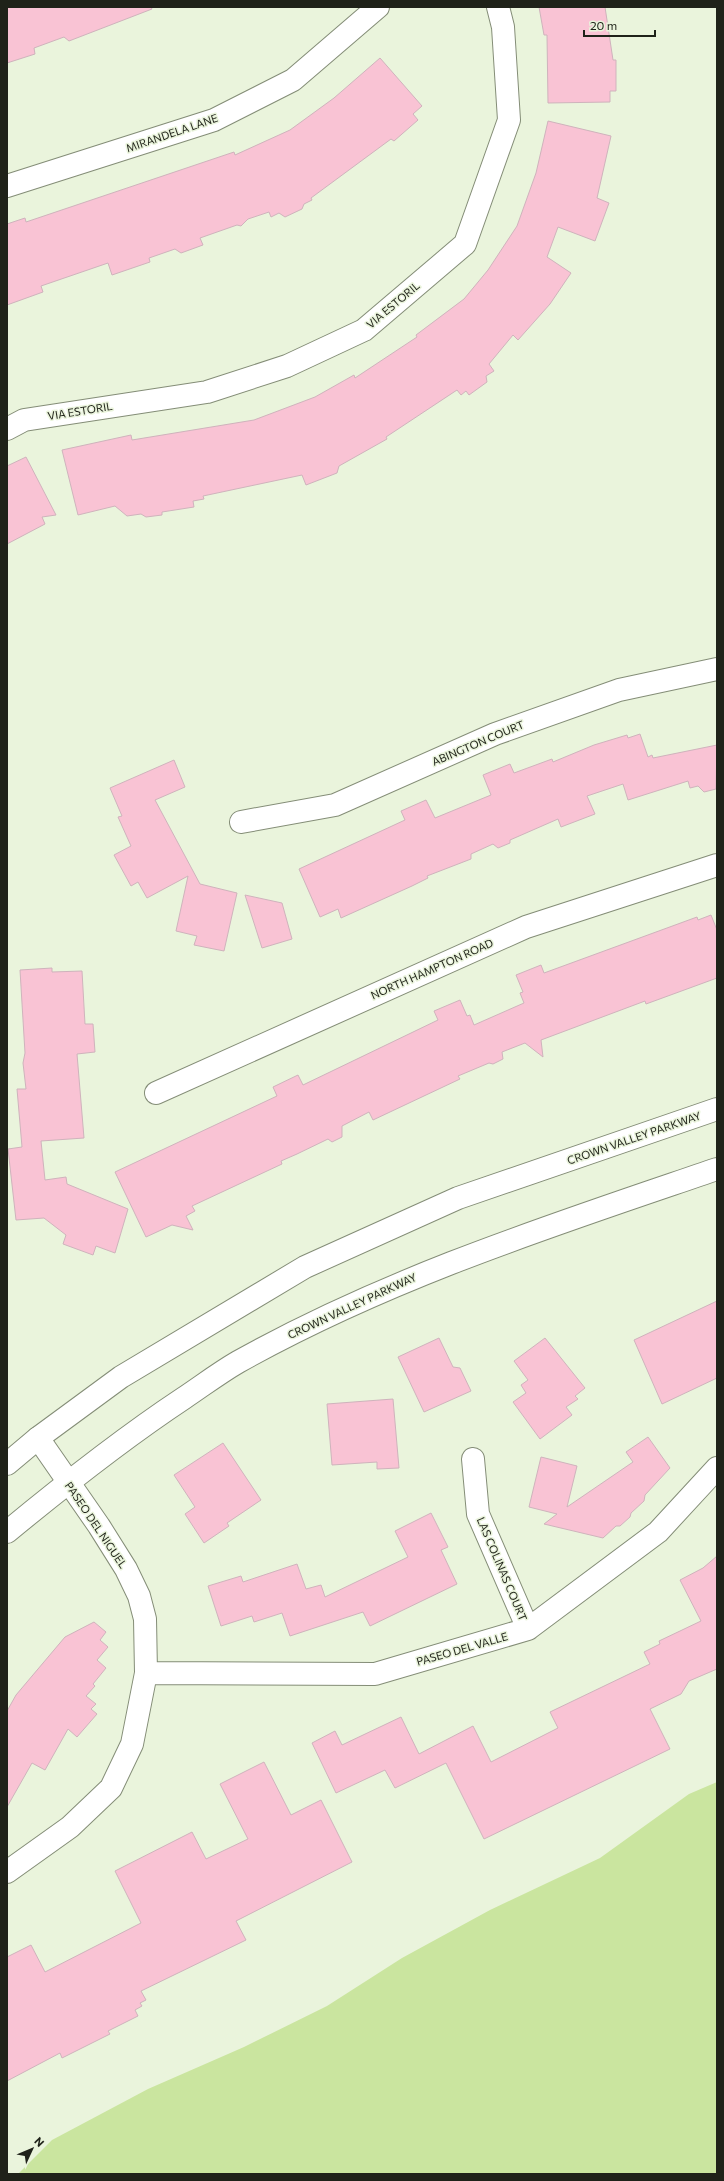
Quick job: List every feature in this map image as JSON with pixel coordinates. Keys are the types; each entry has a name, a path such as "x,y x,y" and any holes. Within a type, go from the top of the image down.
{"street":[{"name":"MIRANDELA LANE","path":"7,186 214,120 294,80 378,7"},
{"name":"VIA ESTORIL","path":"7,429 24,420 207,392 287,366 364,330 459,249 464,244 509,120 503,27 498,7"},
{"name":"ABINGTON COURT","path":"241,822 335,805 502,731 618,690 717,669"},
{"name":"NORTH HAMPTON ROAD","path":"156,1093 526,927 717,864"},
{"name":"CROWN VALLEY PARKWAY","path":"7,1464 38,1438 121,1377 305,1267 458,1198 717,1109"},
{"name":"CROWN VALLEY PARKWAY","path":"7,1532 67,1482 158,1416 236,1363 328,1315 446,1264 540,1229 717,1169"},
{"name":"PASEO DEL NIGUEL","path":"7,1872 70,1827 111,1788 132,1744 146,1673 145,1620 139,1596 126,1569 111,1544 38,1438"},
{"name":"LAS COLINAS COURT","path":"473,1459 478,1514 528,1630"},
{"name":"PASEO DEL VALLE","path":"146,1673 376,1674 528,1630 658,1532 717,1468"}],"green space":[{"path":"717,1782 717,2174 18,2174 52,2140 148,2089 244,2047 327,2006 402,1958 490,1910 600,1858 689,1794"}],"building":[{"path":"7,7 151,7 152,9 69,41 64,37 34,48 35,54 7,63"},
{"path":"539,7 605,7 613,60 616,60 616,91 610,91 610,102 548,103 547,35 544,35"},
{"path":"380,58 422,106 413,114 418,120 394,141 391,139 311,198 312,200 304,204 302,209 285,217 279,213 271,217 269,212 248,219 241,226 237,225 200,238 203,245 181,253 175,249 149,258 150,262 112,275 108,263 41,286 43,292 7,305 7,224 25,218 26,222 234,152 235,155 290,130 334,98"},
{"path":"548,121 611,136 597,198 609,203 595,241 558,227 547,257 571,273 550,304 518,340 513,335 489,364 494,371 486,376 487,382 469,395 466,391 461,395 457,390 386,437 387,439 339,466 337,473 306,485 302,475 203,496 204,499 193,501 194,507 162,512 162,515 146,517 141,514 127,516 115,506 78,515 62,450 131,435 132,440 254,420 315,397 354,375 355,378 417,337 416,335 464,299 488,270 517,226 536,173"},
{"path":"26,457 56,515 42,517 45,524 7,544 7,466"},
{"path":"640,734 648,757 652,755 653,758 717,745 716,789 704,792 698,786 690,788 688,781 628,800 623,784 587,796 595,814 561,827 558,819 510,840 510,843 498,848 493,844 471,854 471,859 427,876 428,878 412,886 341,918 338,909 320,917 299,869 405,820 401,811 426,800 435,818 491,795 483,775 510,764 514,773 552,759 553,762 594,745 627,735 628,738"},
{"path":"174,760 185,787 155,800 200,884 237,893 224,951 194,945 197,936 176,931 188,876 147,898 138,882 131,886 114,855 131,846 118,817 122,816 110,788"},
{"path":"245,895 282,903 292,939 262,948"},
{"path":"711,915 717,930 717,978 646,1004 645,1001 541,1040 543,1057 525,1043 502,1052 503,1059 493,1064 489,1063 458,1076 460,1079 373,1120 369,1112 342,1126 342,1137 332,1142 328,1139 281,1161 282,1164 192,1206 195,1211 186,1216 193,1230 172,1225 146,1237 115,1172 277,1096 273,1087 298,1075 303,1085 438,1020 434,1011 460,1000 467,1016 470,1015 474,1025 524,1003 520,993 523,992 516,975 541,965 544,973 697,917 698,920"},
{"path":"52,968 52,972 82,971 85,1024 93,1024 95,1052 77,1054 84,1138 41,1141 45,1180 66,1177 67,1184 128,1209 115,1253 96,1246 93,1255 63,1244 66,1235 44,1218 16,1220 8,1149 22,1147 17,1089 26,1089 23,1063 25,1053 20,970"},
{"path":"717,1301 717,1378 662,1404 634,1340"},
{"path":"439,1338 453,1367 460,1368 471,1391 424,1412 398,1357"},
{"path":"545,1338 585,1388 575,1396 578,1399 566,1407 572,1415 540,1439 513,1402 526,1393 521,1385 528,1380 514,1361"},
{"path":"393,1399 399,1468 377,1469 377,1462 332,1465 327,1404"},
{"path":"648,1437 670,1468 645,1495 644,1501 631,1513 630,1517 620,1526 616,1526 603,1538 544,1524 557,1514 529,1507 541,1457 577,1466 567,1507 633,1462 626,1452"},
{"path":"223,1443 261,1500 227,1523 229,1526 204,1543 185,1514 195,1507 174,1475"},
{"path":"431,1513 448,1547 441,1550 457,1584 370,1626 363,1612 290,1636 282,1613 254,1622 252,1616 221,1626 208,1586 241,1576 243,1582 297,1564 306,1589 321,1585 325,1597 408,1557 395,1531"},
{"path":"717,1556 717,1669 689,1681 681,1694 650,1709 670,1749 484,1839 446,1763 395,1788 385,1770 336,1793 312,1743 335,1731 342,1745 401,1717 419,1754 473,1726 491,1762 558,1728 550,1712 650,1664 644,1652 660,1644 659,1641 701,1621 680,1580 703,1568"},
{"path":"94,1622 106,1632 100,1640 108,1647 97,1660 106,1668 93,1684 95,1686 86,1696 96,1704 91,1709 97,1714 77,1737 68,1729 45,1770 32,1763 7,1807 7,1711 16,1695 65,1637"},
{"path":"264,1762 291,1815 321,1800 352,1862 236,1921 246,1940 141,1991 146,2000 140,2003 142,2006 135,2010 138,2016 108,2031 110,2034 62,2058 60,2053 7,2081 7,1957 31,1945 45,1972 141,1923 115,1871 192,1832 206,1859 248,1839 220,1784"}]}
